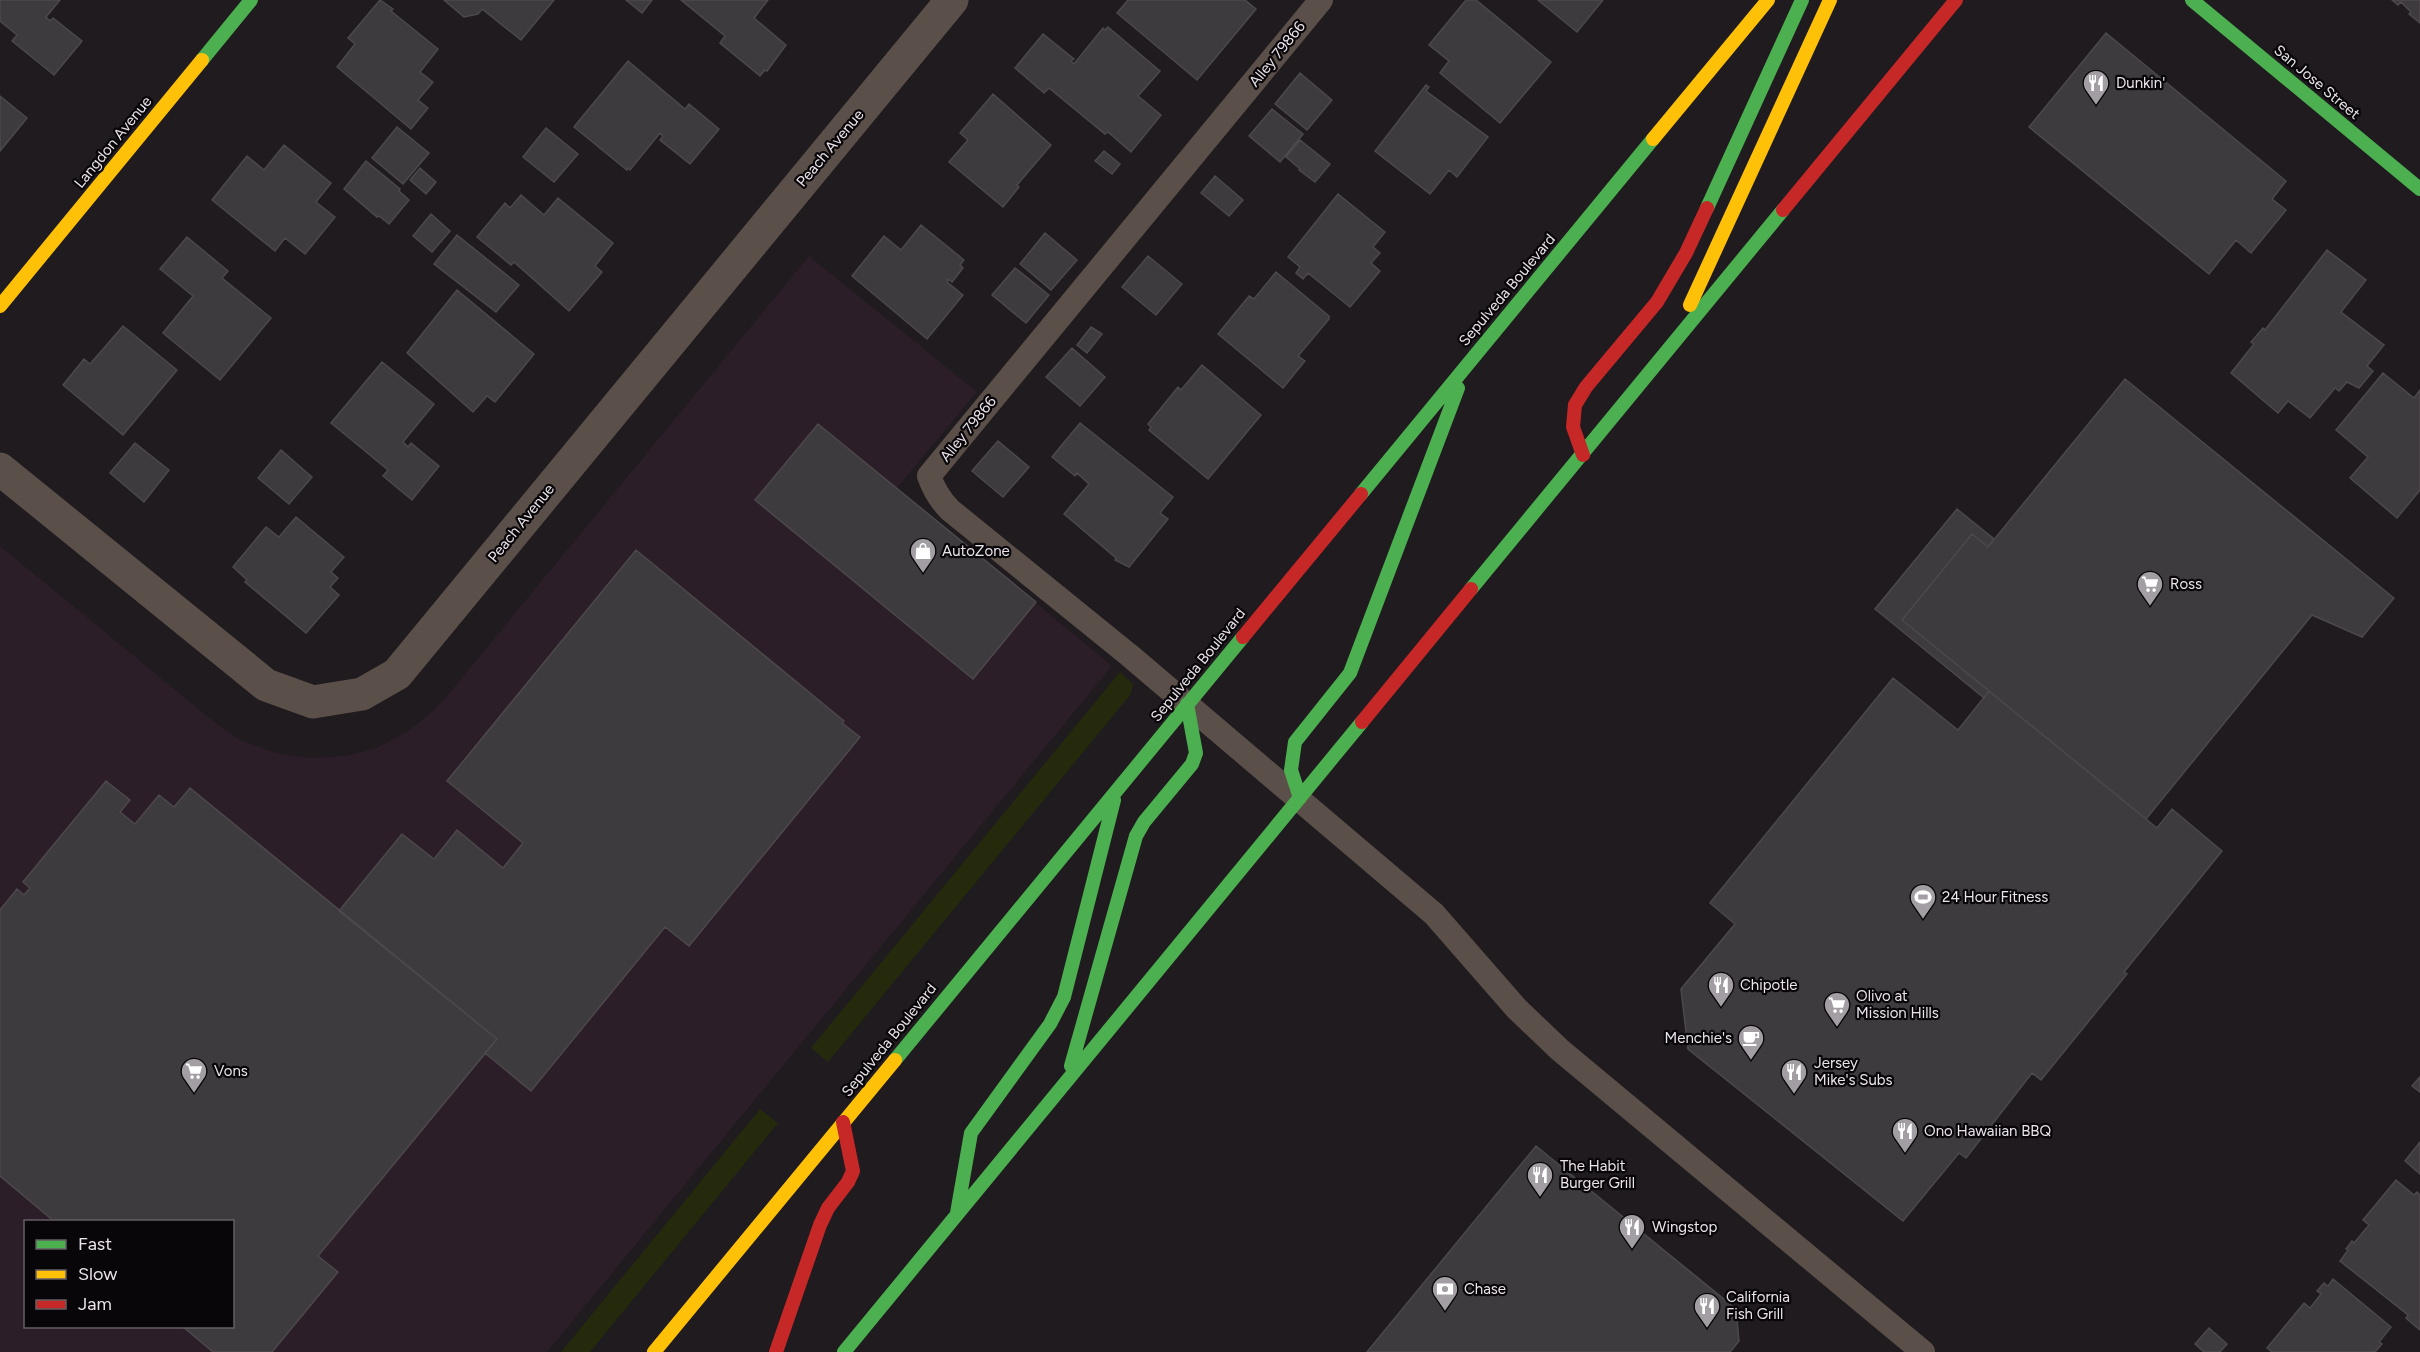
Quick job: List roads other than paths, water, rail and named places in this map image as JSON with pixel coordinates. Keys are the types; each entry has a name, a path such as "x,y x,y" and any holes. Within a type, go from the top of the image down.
{"main road":[{"name":"Langdon Avenue","path":"0,306 251,0"},
{"name":"Sepulveda Boulevard","path":"654,1352 1768,0"},
{"path":"1583,455 1573,428 1575,405 1586,387 1657,303 1686,253 1802,0"},
{"path":"1670,348 1830,0"},
{"path":"844,1352 1956,0"},
{"name":"San Jose Street","path":"2192,0 2420,189"},
{"path":"1300,798 1291,770 1295,742 1350,673 1467,363"},
{"path":"1067,1079 1136,836 1144,822 1192,764 1196,753 1187,704"},
{"path":"957,1215 971,1133 1050,1024 1064,997 1117,789"},
{"path":"776,1352 820,1225 828,1208 848,1182 853,1171 843,1122"}],"street":[{"name":"Peach Avenue","path":"0,469 266,685 313,702 362,694 397,674 952,0"}],"lane":[{"name":"Alley 79866","path":"1321,0 929,476 940,500 950,510 1300,798 1434,914 1517,1009 1560,1050 1923,1352"}],"place":[{"name":"Dunkin'","path":"2096,106"},
{"name":"AutoZone","path":"923,574"},
{"name":"Ross","path":"2150,607"},
{"name":"24 Hour Fitness","path":"1923,920"},
{"name":"Chipotle","path":"1721,1008"},
{"name":"Olivo at Mission Hills","path":"1837,1028"},
{"name":"Menchie's","path":"1751,1061"},
{"name":"Vons","path":"194,1094"},
{"name":"Jersey Mike's Subs","path":"1794,1095"},
{"name":"Ono Hawaiian BBQ","path":"1905,1154"},
{"name":"The Habit Burger Grill","path":"1540,1198"},
{"name":"Wingstop","path":"1632,1250"},
{"name":"Chase","path":"1445,1312"},
{"name":"California Fish Grill","path":"1707,1329"}]}
